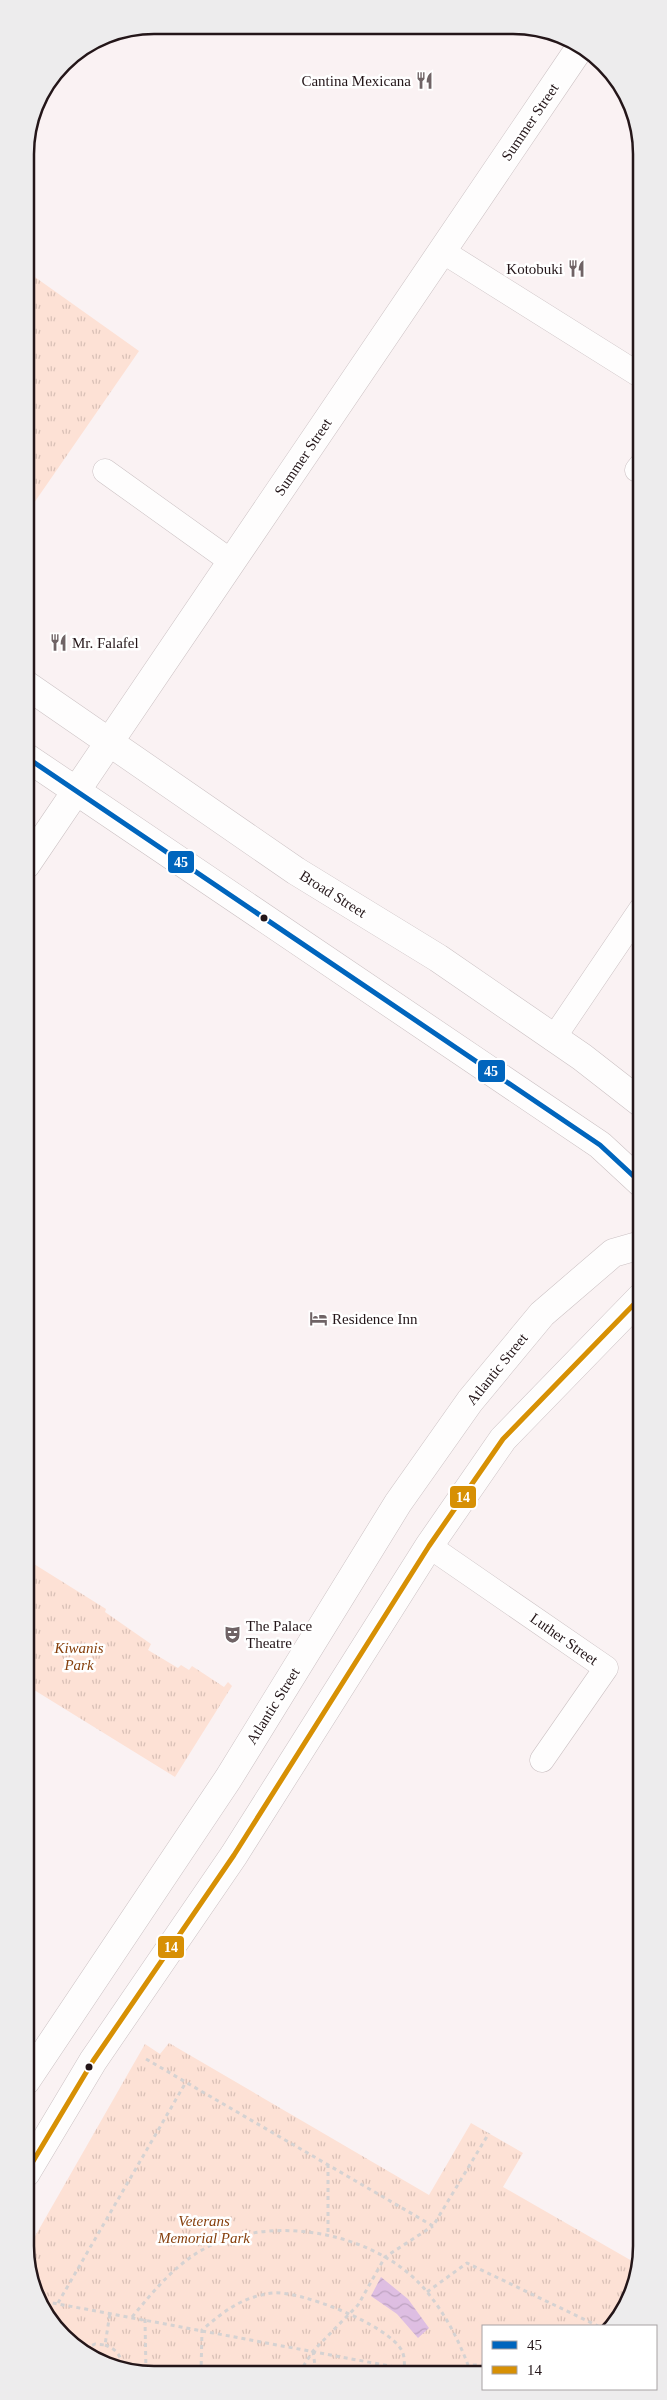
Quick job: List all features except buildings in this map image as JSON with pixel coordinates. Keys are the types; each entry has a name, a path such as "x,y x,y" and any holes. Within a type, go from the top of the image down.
{"main road":[{"name":"Summer Street","path":"34,853 577,53"},
{"name":"Broad Street","path":"34,689 110,740 296,871 438,958 553,1039 582,1057 633,1097"},
{"path":"34,762 600,1145 633,1176"},
{"name":"Atlantic Street","path":"34,2069 228,1779 398,1504 470,1401 542,1314 613,1253 633,1247"},
{"path":"34,2160 93,2060 234,1855 429,1546 504,1439 633,1304"}],"lane":[{"path":"442,251 633,371"},
{"path":"105,471 232,562"},
{"path":"553,1039 633,921"},
{"name":"Luther Street","path":"429,1546 606,1668 542,1760"}],"path":[{"path":"146,2058 433,2226"},
{"path":"58,2303 186,2082"},
{"path":"303,2366 313,2351 358,2305 385,2257 433,2226 489,2133"},
{"path":"328,2164 328,2236"},
{"path":"132,2317 170,2273 201,2251 224,2240 252,2233 284,2231 328,2236 342,2239 385,2257 396,2264 427,2292 456,2335 468,2365 482,2365"},
{"path":"427,2292 467,2263 596,2325"},
{"path":"201,2366 202,2330 229,2307 247,2298 274,2293 312,2298 349,2314 392,2340 402,2351 405,2366"},
{"path":"47,2301 394,2366"},
{"path":"105,2346 110,2313"},
{"path":"145,2319 146,2365"},
{"path":"90,2347 96,2344 105,2346 119,2354 122,2362"},
{"path":"313,2351 315,2366"}],"green space":[{"path":"34,276 139,351 34,503"},
{"name":"Kiwanis Park","path":"34,1564 106,1609 105,1612 151,1644 148,1650 178,1668 181,1665 189,1670 192,1666 224,1687 228,1682 232,1686 175,1777 34,1690"},
{"name":"Veterans Memorial Park","path":"169,2043 429,2195 471,2123 523,2153 503,2187 632,2261 627,2285 617,2306 603,2325 482,2325 482,2366 154,2366 130,2364 115,2360 94,2350 69,2331 54,2313 46,2299 35,2262 34,2238 145,2044 160,2054"}],"water":[{"path":"381,2277 408,2299 429,2328 418,2338 397,2314 371,2296"}],"transit line":[{"name":"45","path":"34,762 600,1145 633,1176"},
{"name":"14","path":"34,2160 93,2061 234,1855 429,1546 503,1439 633,1305"}],"place":[{"name":"Cantina Mexicana","path":"425,81"},
{"name":"Kotobuki","path":"577,269"},
{"name":"Mr. Falafel","path":"58,643"},
{"name":"Residence Inn","path":"318,1319"},
{"name":"The Palace Theatre","path":"232,1635"}]}
